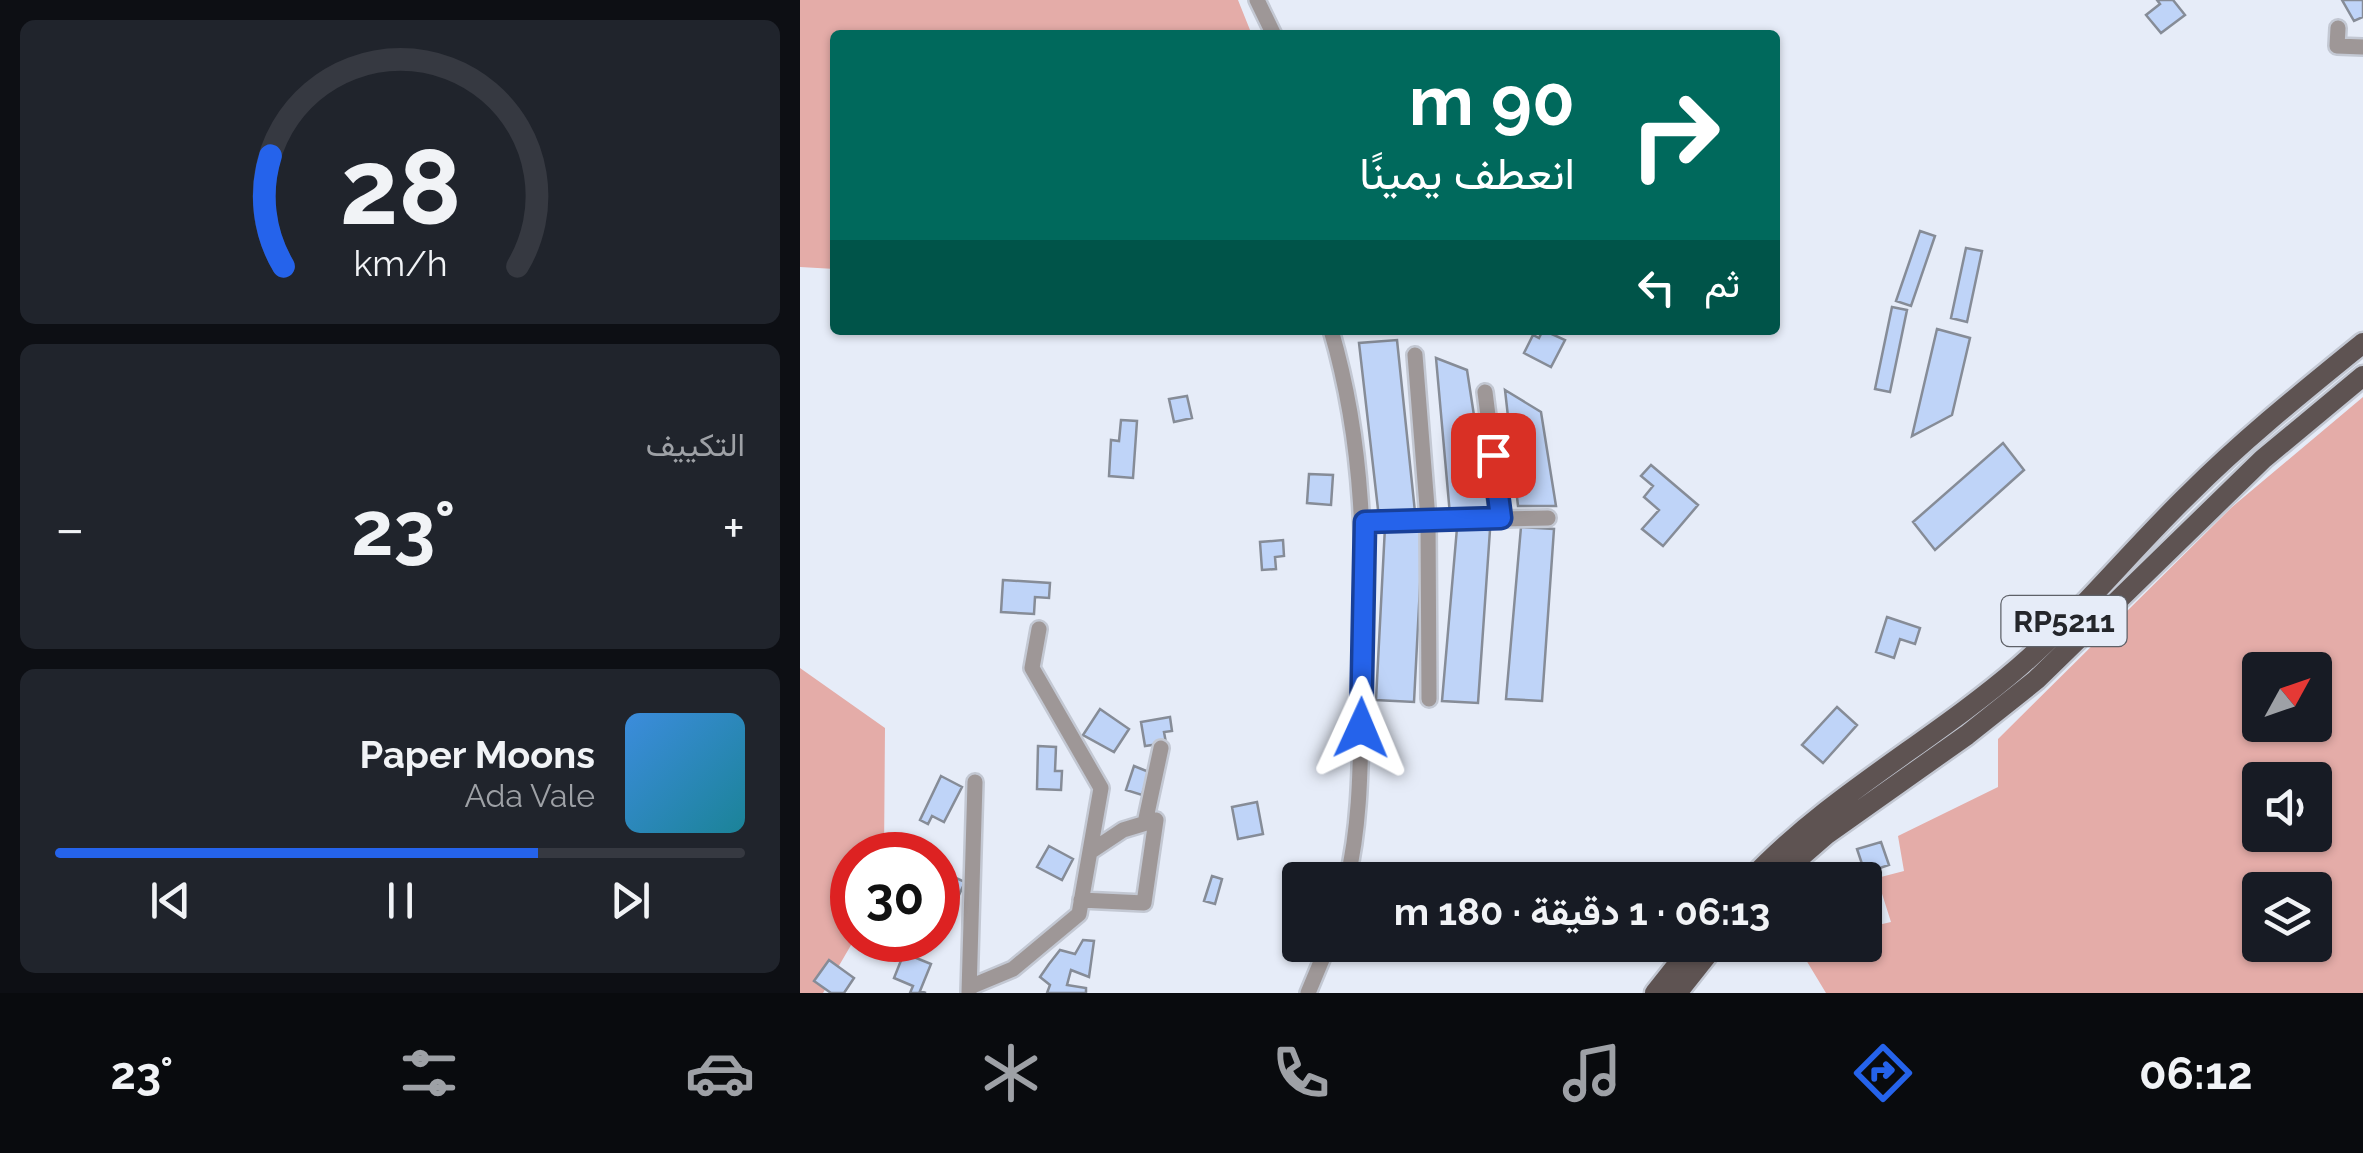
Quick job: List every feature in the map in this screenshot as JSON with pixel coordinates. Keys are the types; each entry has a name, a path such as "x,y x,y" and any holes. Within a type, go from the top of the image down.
{"main road":[{"name":"RP5211","path":"1767,862 1833,805 1975,704 2024,663 2192,490 2363,343"},
{"name":"RP5211","path":"1795,862 1827,834 1967,736 2036,680 2263,458 2363,376"},
{"path":"1655,993 1680,962"},
{"path":"1677,993 1702,962"}],"street":[{"path":"1257,0 1272,30"},
{"path":"2338,28 2338,46 2363,47"},
{"path":"1332,335 1350,396 1365,522 1358,790 1349,862"},
{"path":"1415,355 1428,519 1429,699"},
{"path":"1485,392 1501,518"},
{"path":"1365,522 1548,518"},
{"path":"975,782 969,990 1014,969 1078,914 1081,900 1101,788 1032,668 1039,630"},
{"path":"1145,823 1161,748"},
{"path":"1081,900 1144,904 1156,820 1122,830 1090,852"},
{"path":"1308,993 1321,962"}],"shaded area":[{"path":"800,0 1238,0 1250,30 830,30 830,269 800,267"},
{"path":"2363,397 2363,993 1826,993 1807,962 1882,962 1882,924 1891,922 1882,894 1882,877 1904,871 1898,836 1998,787 1998,739 2232,507"},
{"path":"800,668 885,728 884,832 830,832 830,962 841,962 823,993 800,993"}],"building":[{"path":"2157,0 2173,0 2185,15 2161,33 2146,15 2160,4"},
{"path":"2342,0 2363,0 2363,17 2354,21"},
{"path":"1920,231 1935,236 1911,306 1896,301"},
{"path":"1966,248 1982,251 1967,322 1951,318"},
{"path":"1892,307 1907,310 1890,392 1875,389"},
{"path":"1937,329 1970,338 1952,415 1912,436"},
{"path":"1533,335 1554,335 1565,340 1551,367 1524,353"},
{"path":"1397,340 1415,512 1379,518 1359,343"},
{"path":"1436,358 1467,370 1489,513 1450,515"},
{"path":"1505,390 1541,412 1556,506 1518,506"},
{"path":"1187,396 1192,418 1174,422 1169,399"},
{"path":"1121,420 1137,421 1133,478 1109,476 1111,440 1119,441"},
{"path":"2003,443 2024,470 1935,550 1913,522"},
{"path":"1651,465 1698,505 1663,546 1642,529 1659,510 1644,497 1653,486 1641,476"},
{"path":"1309,474 1333,475 1331,505 1307,503"},
{"path":"1385,527 1423,529 1414,702 1376,700"},
{"path":"1521,527 1554,529 1542,701 1506,699"},
{"path":"1457,528 1490,530 1478,703 1442,701"},
{"path":"1283,540 1284,556 1275,557 1276,569 1262,570 1260,542"},
{"path":"1003,580 1050,583 1049,598 1035,597 1034,614 1001,612"},
{"path":"1887,617 1920,628 1915,644 1900,639 1894,658 1876,652"},
{"path":"1837,707 1857,725 1823,763 1802,745"},
{"path":"1100,709 1129,729 1114,752 1083,735"},
{"path":"1170,717 1172,731 1164,732 1166,743 1145,746 1141,722"},
{"path":"1038,746 1056,747 1055,771 1062,771 1061,790 1037,789"},
{"path":"1134,766 1149,772 1142,795 1126,790"},
{"path":"941,776 962,787 944,822 932,816 928,824 920,820"},
{"path":"1257,802 1263,834 1238,839 1232,807"},
{"path":"1881,842 1889,865 1882,867 1882,862 1861,862 1857,849"},
{"path":"1049,846 1073,859 1062,880 1037,867"},
{"path":"1212,876 1222,879 1215,904 1204,901"},
{"path":"1083,940 1094,941 1089,977 1071,970 1067,985 1086,988 1086,993 1047,993 1050,985 1040,977 1060,950 1075,954"},
{"path":"829,960 854,978 844,993 831,993 814,981"},
{"path":"900,962 931,964 920,991 926,993 910,993 913,986 894,978"}],"route":[{"path":"1361,728 1365,522 1501,518 1493,455"}]}
